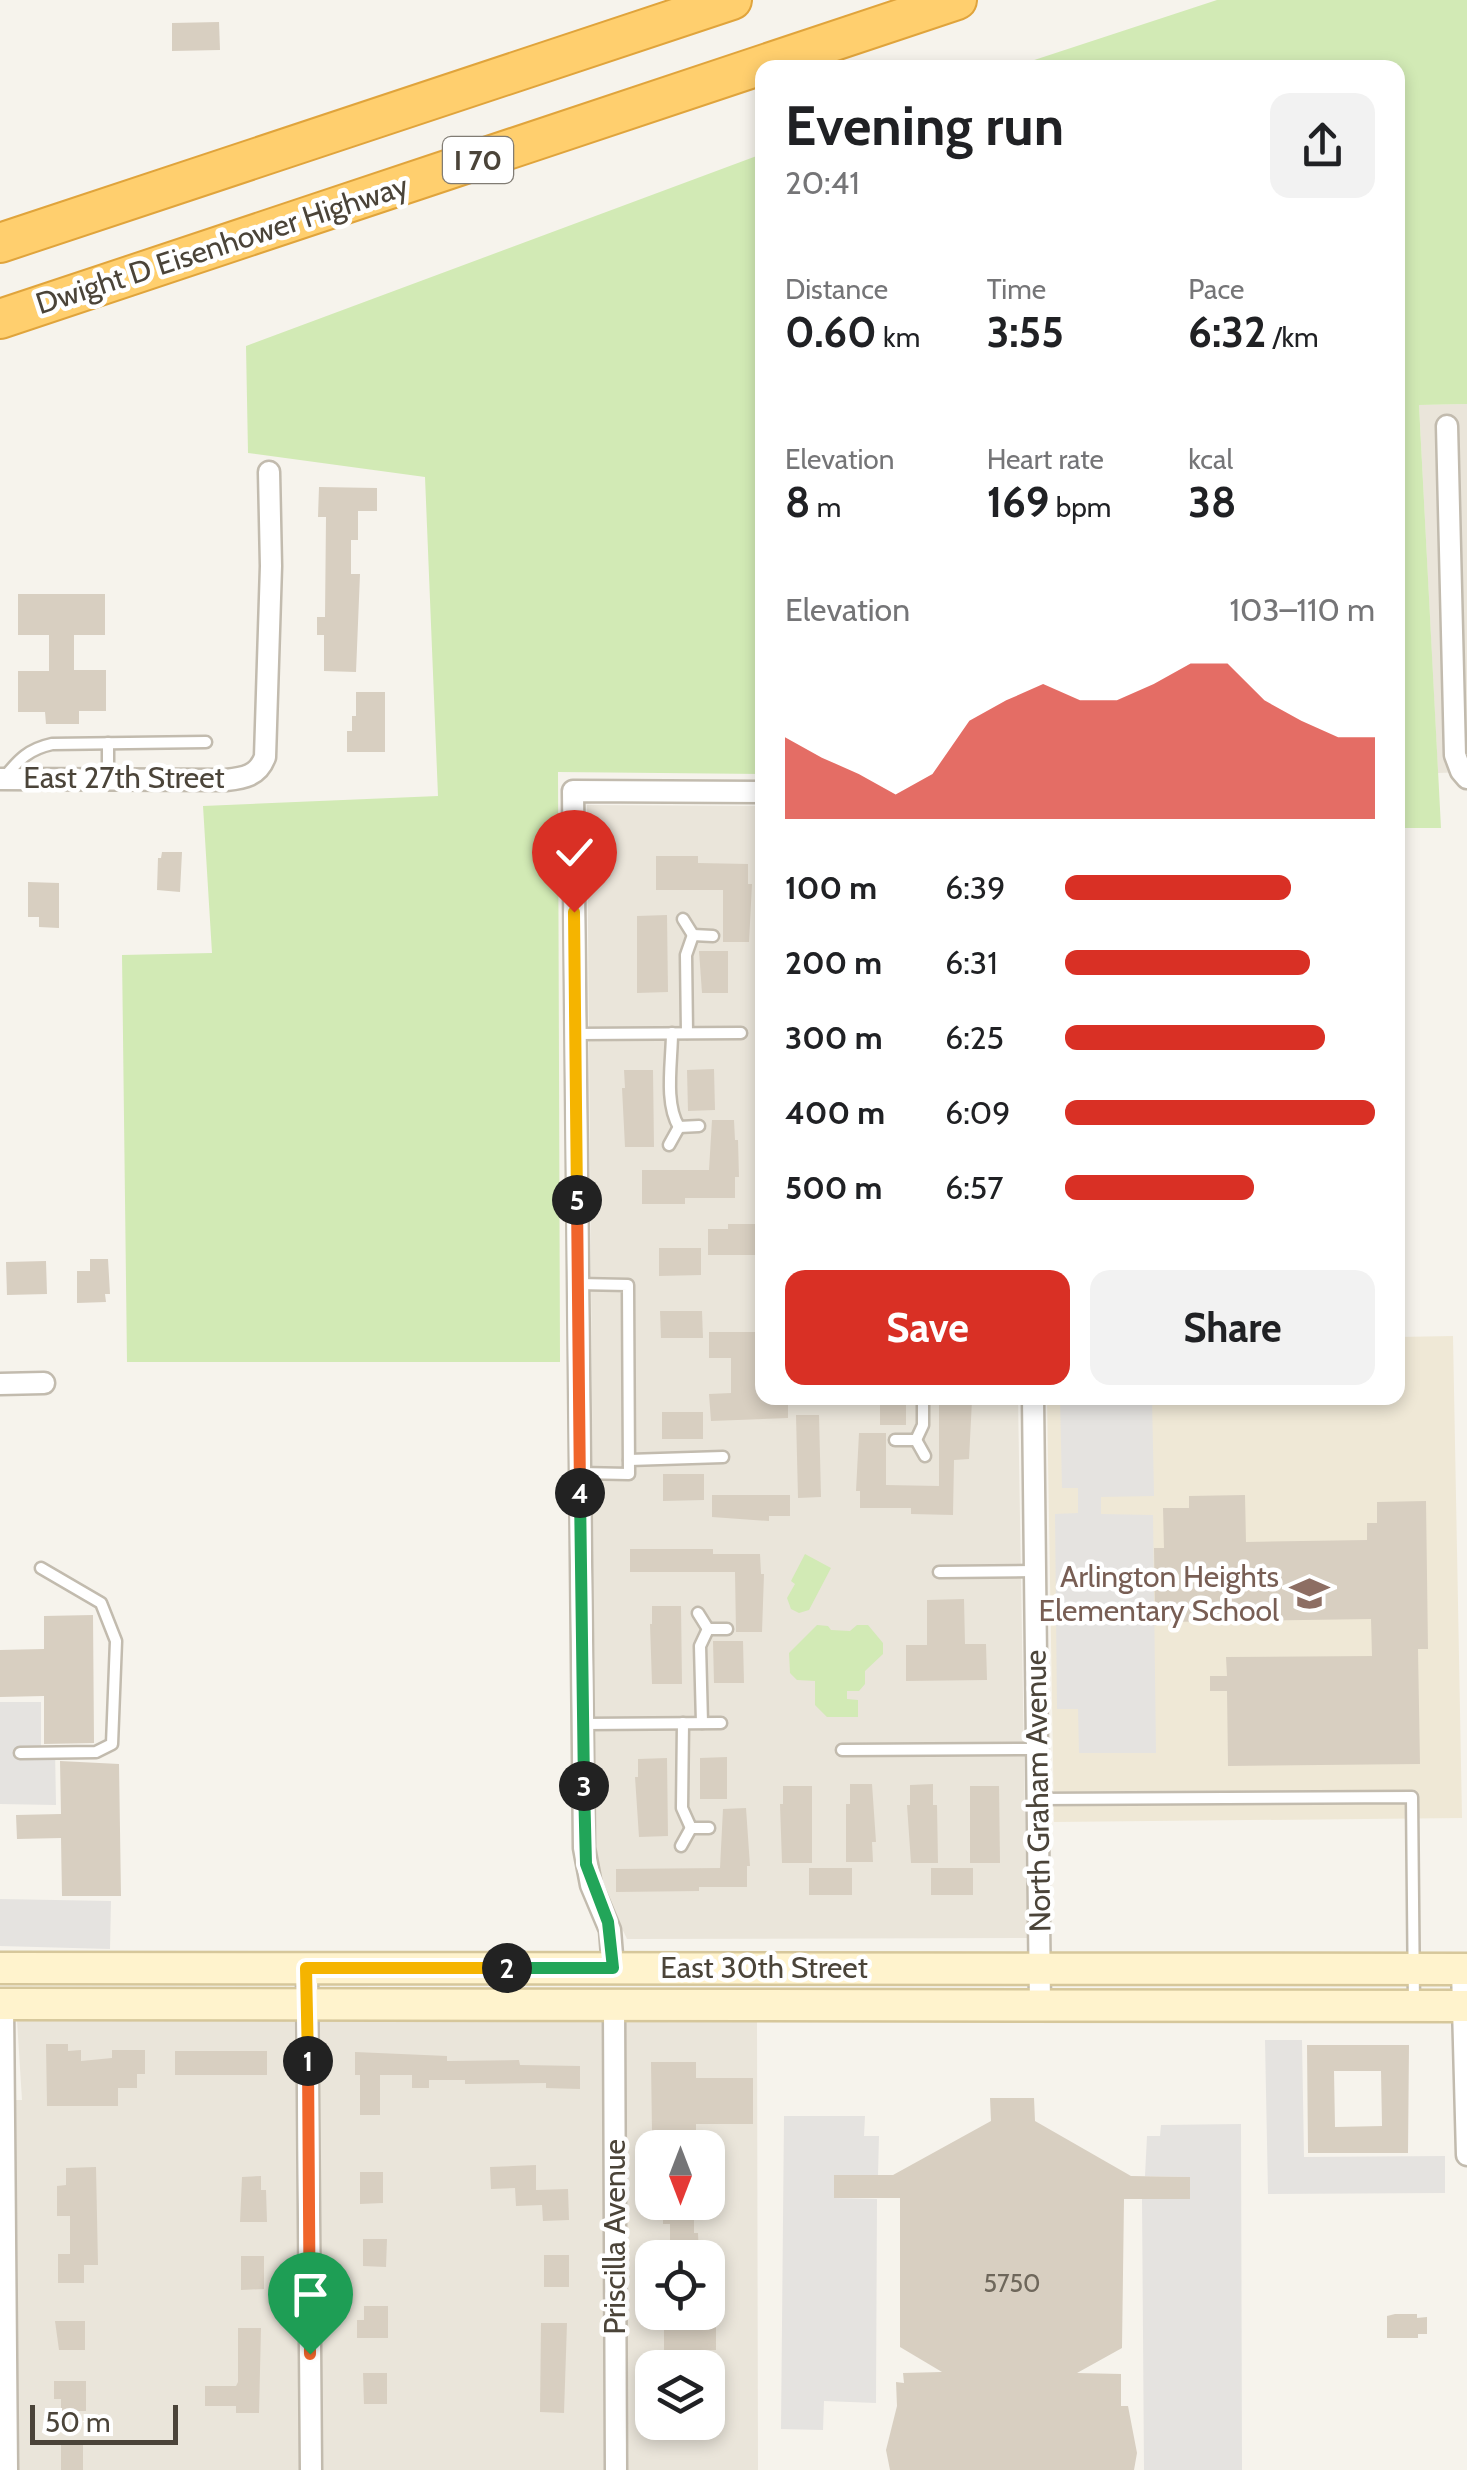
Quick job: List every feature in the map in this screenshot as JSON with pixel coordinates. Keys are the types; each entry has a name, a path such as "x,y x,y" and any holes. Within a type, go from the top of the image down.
{"highway":[{"name":"I 70","path":"0,243 732,0"},
{"name":"Dwight D Eisenhower Highway","path":"777,60 957,0"},
{"name":"Dwight D Eisenhower Highway","path":"0,319 755,67"}],"main road":[{"name":"East 30th Street","path":"0,1968 1465,1969"},
{"name":"East 30th Street","path":"2,2004 1464,2006"}],"street":[{"path":"1447,426 1456,755 1465,776"},
{"name":"East 27th Street","path":"2,778 206,781 248,777 262,766 266,757 271,566 269,472"},
{"path":"613,1968 608,1922 586,1864 573,791 755,792"},
{"path":"0,1384 44,1383"},
{"name":"North Graham Avenue","path":"1034,1405 1040,2005"},
{"path":"306,1968 311,2470"},
{"path":"1465,1969 1467,2155"},
{"path":"2,2004 7,2470"},
{"name":"Priscilla Avenue","path":"614,2005 616,2470"}],"lane":[{"path":"2,778 36,747 206,742"},
{"path":"108,743 108,780"},
{"path":"683,919 693,935"},
{"path":"693,935 713,936"},
{"path":"687,1033 686,955 693,935"},
{"path":"669,1145 679,1127 672,1102 672,1033"},
{"path":"576,1034 741,1033"},
{"path":"679,1127 700,1126"},
{"path":"578,1284 628,1285 630,1460 630,1474 580,1473"},
{"path":"916,1440 922,1425 922,1405"},
{"path":"895,1440 916,1440"},
{"path":"916,1440 925,1456"},
{"path":"630,1460 722,1457"},
{"path":"20,1753 96,1752 112,1744 116,1641 101,1603 41,1568"},
{"path":"939,1572 1035,1571"},
{"path":"698,1613 708,1629"},
{"path":"708,1629 727,1629"},
{"path":"702,1723 700,1646 708,1629"},
{"path":"683,1723 682,1808 691,1828"},
{"path":"583,1724 720,1723"},
{"path":"842,1750 1037,1749"},
{"path":"1038,1799 1412,1796 1414,2006"},
{"path":"691,1828 709,1828"},
{"path":"681,1846 691,1828"}],"shaded area":[{"path":"1467,404 1467,772 1438,773 1419,405"},
{"path":"587,805 755,806 755,1405 1018,1405 1027,1938 627,1939 596,1874"},
{"path":"1453,1336 1462,1818 1054,1822 1047,1405 1405,1405 1405,1337"},
{"path":"1060,1405 1152,1405 1154,1496 1101,1497 1101,1514 1153,1515 1156,1753 1079,1753 1078,1709 1057,1709 1055,1514 1078,1513 1078,1488 1062,1488"},
{"path":"0,1702 41,1702 41,1749 55,1749 56,1805 0,1804"},
{"path":"0,1899 111,1901 110,1949 0,1946"},
{"path":"17,2020 757,2022 758,2470 0,2470 0,2100 22,2100"},
{"path":"1265,2040 1302,2040 1304,2157 1445,2156 1445,2193 1268,2194"},
{"path":"784,2116 865,2116 864,2136 879,2136 878,2175 834,2198 877,2199 876,2403 824,2401 823,2430 781,2429"},
{"path":"1241,2124 1242,2470 1144,2470 1142,2199 1190,2198 1190,2177 1145,2176 1147,2136 1160,2136 1161,2125"}],"green space":[{"path":"1217,0 1467,0 1467,404 1419,405 1441,828 1405,828 1405,60 1034,60"},
{"path":"755,157 755,774 558,772 560,1362 127,1362 122,955 212,953 203,806 438,796 425,477 248,453 246,346"},
{"path":"805,1554 831,1568 809,1610 799,1613 791,1609 787,1598"},
{"path":"817,1625 850,1631 857,1625 868,1625 883,1643 883,1654 865,1671 865,1684 859,1691 847,1691 847,1699 858,1700 858,1717 827,1717 815,1705 815,1681 797,1680 790,1673 789,1653"}],"building":[{"path":"219,22 220,50 172,51 172,23"},
{"path":"319,487 377,488 377,511 358,511 358,540 351,540 351,574 360,574 356,672 324,671 324,635 317,635 317,617 325,617 326,517 318,517"},
{"path":"18,594 105,594 105,635 74,635 74,670 106,670 106,711 79,711 79,724 46,724 45,712 18,712 18,671 49,671 49,635 18,635"},
{"path":"356,692 385,692 385,752 347,752 347,731 352,731 352,716 356,716"},
{"path":"162,852 182,852 180,892 157,890 158,858"},
{"path":"656,856 698,856 698,863 748,864 748,884 752,884 749,942 723,942 723,890 656,890"},
{"path":"28,882 59,883 59,928 39,927 39,917 28,917"},
{"path":"667,915 668,992 637,993 637,916"},
{"path":"699,951 728,951 728,993 702,993"},
{"path":"714,1069 715,1110 688,1111 687,1070"},
{"path":"624,1070 653,1070 654,1147 625,1147"},
{"path":"712,1120 734,1120 739,1177 735,1177 735,1198 685,1198 685,1204 642,1204 642,1170 709,1170"},
{"path":"728,1224 755,1224 755,1255 708,1255 708,1229 728,1229"},
{"path":"659,1248 701,1248 701,1275 659,1276"},
{"path":"90,1259 108,1259 110,1294 105,1294 106,1302 77,1303 77,1271 90,1271"},
{"path":"46,1261 47,1294 7,1295 6,1262"},
{"path":"660,1311 702,1311 703,1338 661,1338"},
{"path":"709,1332 755,1332 755,1405 788,1405 788,1418 711,1421 709,1394 731,1393 731,1358 709,1358"},
{"path":"880,1405 906,1405 906,1425 880,1425"},
{"path":"939,1405 972,1405 969,1459 954,1460 953,1515 911,1514 911,1508 860,1508 860,1491 856,1491 859,1433 886,1433 886,1485 939,1486"},
{"path":"662,1412 703,1412 703,1439 662,1439"},
{"path":"796,1415 819,1415 821,1497 798,1498"},
{"path":"663,1474 704,1474 704,1500 663,1501"},
{"path":"712,1495 790,1495 790,1516 769,1516 769,1521 712,1517"},
{"path":"1245,1495 1246,1542 1367,1540 1367,1523 1377,1523 1377,1502 1426,1501 1428,1649 1418,1649 1420,1764 1228,1766 1227,1691 1210,1691 1210,1676 1227,1676 1226,1657 1372,1656 1371,1619 1165,1622 1165,1617 1155,1617 1154,1548 1164,1548 1163,1508 1189,1508 1189,1496"},
{"path":"630,1549 713,1549 713,1554 760,1554 764,1574 762,1632 736,1632 735,1572 630,1572"},
{"path":"964,1599 965,1644 986,1644 987,1680 906,1681 906,1645 927,1645 927,1600"},
{"path":"652,1606 681,1606 682,1684 652,1684"},
{"path":"93,1615 94,1743 44,1744 44,1696 0,1697 0,1650 44,1649 44,1616"},
{"path":"713,1641 743,1641 744,1683 714,1683"},
{"path":"727,1757 727,1799 700,1799 700,1758"},
{"path":"667,1758 668,1836 639,1837 635,1777 638,1759"},
{"path":"60,1761 119,1764 121,1896 62,1896 61,1838 17,1839 16,1815 61,1814"},
{"path":"850,1784 872,1784 876,1842 872,1842 873,1862 846,1862"},
{"path":"933,1784 938,1863 911,1863 907,1805 910,1785"},
{"path":"783,1786 812,1786 812,1863 782,1863"},
{"path":"970,1786 999,1786 1000,1863 970,1863"},
{"path":"746,1808 750,1866 747,1887 616,1892 616,1869 720,1868 723,1809"},
{"path":"809,1868 852,1868 852,1895 809,1895"},
{"path":"931,1868 973,1868 973,1895 931,1895"},
{"path":"46,2044 68,2044 68,2051 81,2050 81,2061 112,2058 112,2050 145,2050 145,2074 137,2074 137,2088 118,2088 118,2106 47,2106"},
{"path":"1307,2045 1409,2045 1408,2153 1308,2153","holes":["1334,2071 1381,2071 1382,2126 1335,2127"]},
{"path":"175,2051 267,2051 267,2075 175,2075"},
{"path":"355,2052 447,2056 447,2061 519,2060 520,2065 580,2066 580,2089 546,2088 546,2083 465,2084 465,2080 429,2080 429,2088 412,2088 412,2075 380,2075 380,2115 360,2115 360,2075 355,2075"},
{"path":"651,2062 696,2062 696,2078 753,2078 753,2124 696,2124 696,2130 652,2130"},
{"path":"990,2098 1034,2098 1035,2121 1131,2176 1190,2177 1190,2199 1124,2199 1122,2348 1077,2373 1121,2374 1121,2406 1128,2406 1137,2453 1134,2470 890,2470 886,2450 897,2406 896,2382 904,2383 903,2373 942,2372 900,2347 900,2198 834,2198 834,2175 893,2175 991,2121"},
{"path":"536,2165 536,2190 568,2189 569,2220 543,2221 542,2205 516,2206 515,2188 491,2189 490,2167"},
{"path":"96,2167 98,2265 84,2265 84,2283 58,2283 58,2254 70,2254 70,2216 57,2216 57,2186 66,2185 66,2168"},
{"path":"360,2172 383,2172 383,2203 360,2204"},
{"path":"261,2176 261,2190 266,2190 267,2222 240,2222 242,2177"},
{"path":"663,2220 694,2220 698,2240 670,2240 670,2224 663,2224"},
{"path":"363,2239 387,2239 386,2267 363,2266"},
{"path":"544,2255 569,2255 569,2287 544,2287"},
{"path":"241,2256 264,2256 264,2289 241,2290"},
{"path":"364,2306 388,2306 388,2338 357,2338 357,2320 364,2320"},
{"path":"1387,2316 1427,2317 1427,2334 1418,2334 1418,2338 1387,2338"},
{"path":"55,2321 85,2321 85,2350 59,2350"},
{"path":"541,2323 567,2323 564,2413 540,2412"},
{"path":"238,2328 261,2328 259,2413 236,2413 236,2406 205,2406 205,2386 236,2386 238,2382"},
{"path":"664,2330 716,2330 716,2350 664,2350"},
{"path":"363,2373 387,2373 387,2404 364,2404"},
{"path":"54,2381 86,2381 86,2411 61,2411 61,2399 54,2399"},
{"path":"61,2444 83,2444 83,2470 61,2470"}],"place":[{"name":"Arlington Heights Elementary School","path":"1309,1594"}],"route":[{"path":"310,2354 306,1968 613,1968 610,1930 591,1885 584,1848 574,912"}]}
